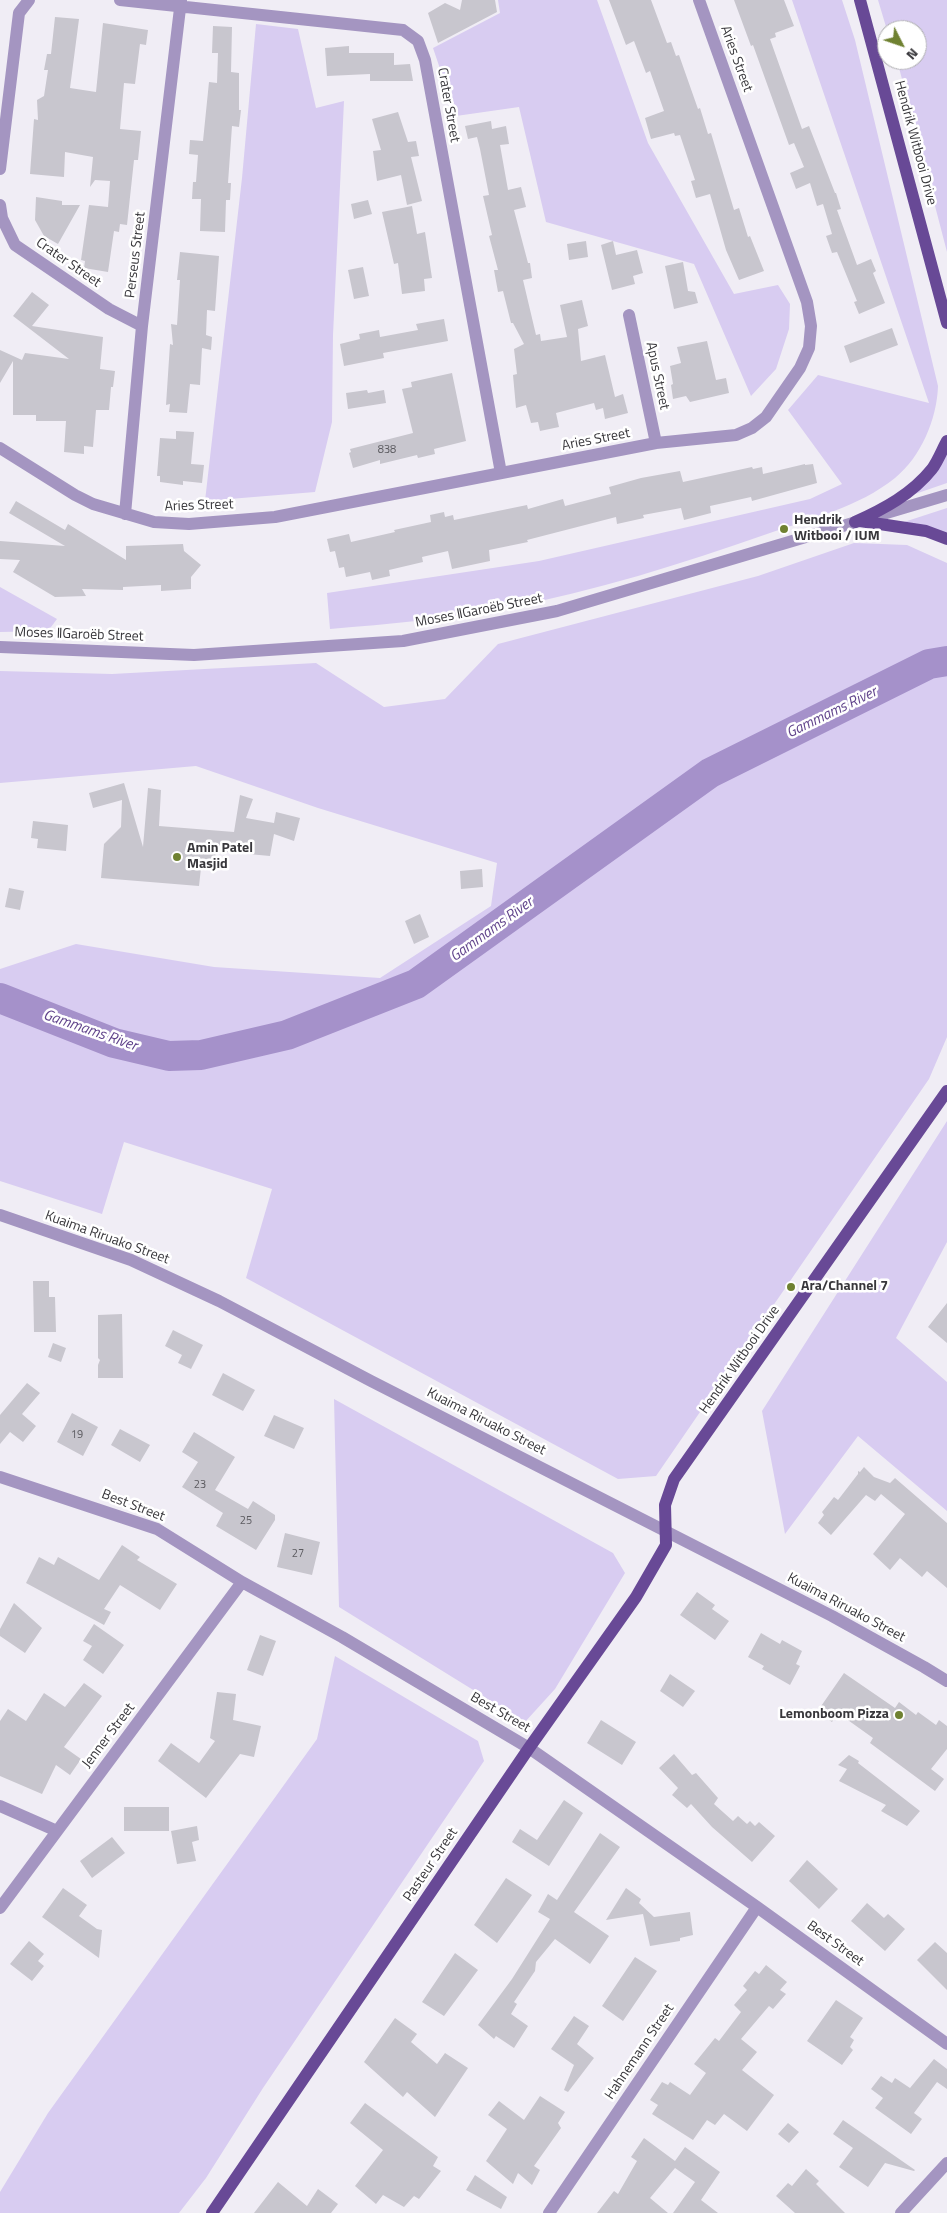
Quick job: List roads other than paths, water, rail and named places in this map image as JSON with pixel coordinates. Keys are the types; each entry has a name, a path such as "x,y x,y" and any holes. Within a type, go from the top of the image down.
{"main road":[{"name":"Hendrik Witbooi Drive","path":"860,0 947,323"},
{"path":"858,522 890,505 917,485 933,468 947,441"},
{"path":"858,522 926,531 947,539"},
{"name":"Hendrik Witbooi Drive","path":"667,1531 665,1505 674,1479 947,1091"},
{"name":"Pasteur Street","path":"212,2213 529,1748 636,1597 666,1545 667,1531"}],"street":[{"path":"0,169 20,13 29,0"},
{"name":"Crater Street","path":"120,0 180,4 403,30 418,42 425,60 501,473"},
{"name":"Aries Street","path":"0,448 75,495 93,504 154,522 189,524 275,518 656,443 736,435 752,428 766,417 800,368 808,348 810,334 807,302 699,0"},
{"name":"Perseus Street","path":"125,514 142,326 180,4"},
{"name":"Crater Street","path":"0,204 2,218 15,245 109,309 142,326"},
{"name":"Apus Street","path":"629,315 656,443"},
{"name":"Moses ǁGaroëb Street","path":"0,647 194,655 403,641 557,611 947,496"},
{"name":"Kuaima Riruako Street","path":"0,1215 131,1260 219,1301 371,1381 832,1616 924,1666 947,1681"},
{"name":"Best Street","path":"0,1477 157,1530 242,1582 342,1637 529,1748 757,1907 947,2044"},
{"name":"Jenner Street","path":"0,1908 242,1582"},
{"path":"0,1806 58,1831"},
{"name":"Hahnemann Street","path":"549,2213 757,1907"},
{"path":"901,2213 947,2163"}],"waterway":[{"name":"Gammams River","path":"0,998 114,1043 169,1056 201,1055 287,1035 416,984 710,773 929,664 947,661"}],"place":[{"name":"Hendrik Witbooi / IUM","path":"784,529"},
{"name":"Amin Patel Masjid","path":"177,857"},
{"name":"Ara/Channel 7","path":"791,1287"},
{"name":"Lemonboom Pizza","path":"899,1715"}]}
